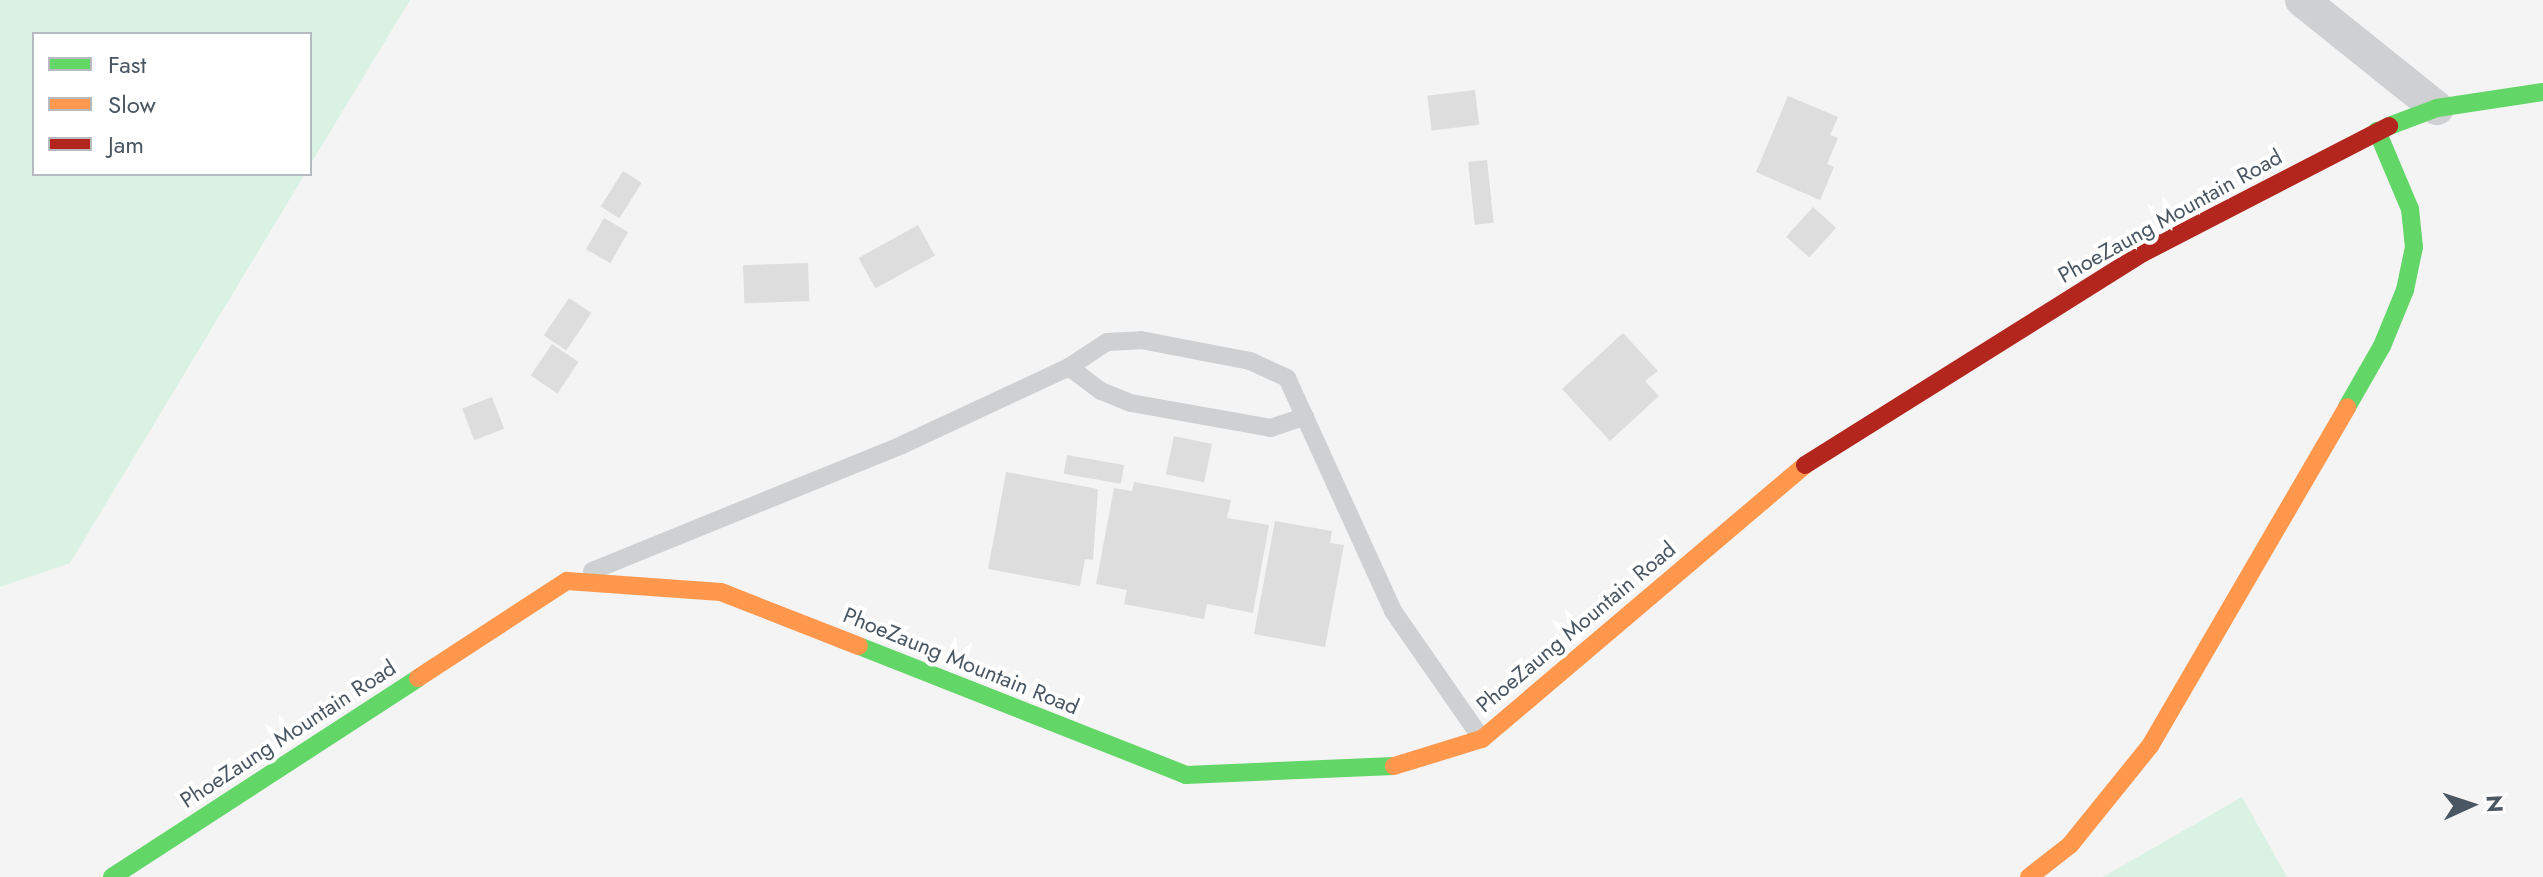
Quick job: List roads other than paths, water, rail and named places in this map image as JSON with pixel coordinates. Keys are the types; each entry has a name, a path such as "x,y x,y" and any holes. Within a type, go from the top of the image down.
{"street":[{"path":"2302,0 2437,108"},
{"name":"PhoeZaung Mountain Road","path":"112,877 567,581 721,592 1186,775 1380,771 1482,739 1808,462 2143,253 2377,131 2437,108 2543,92"},
{"path":"2029,877 2070,845 2150,746 2382,346 2405,290 2414,247 2410,209 2377,131"}],"lane":[{"path":"567,581 902,445 1069,367 1107,342 1141,340 1250,361 1287,378 1393,611 1482,739"},
{"path":"1069,367 1101,391 1131,403 1271,428 1305,416"}]}
